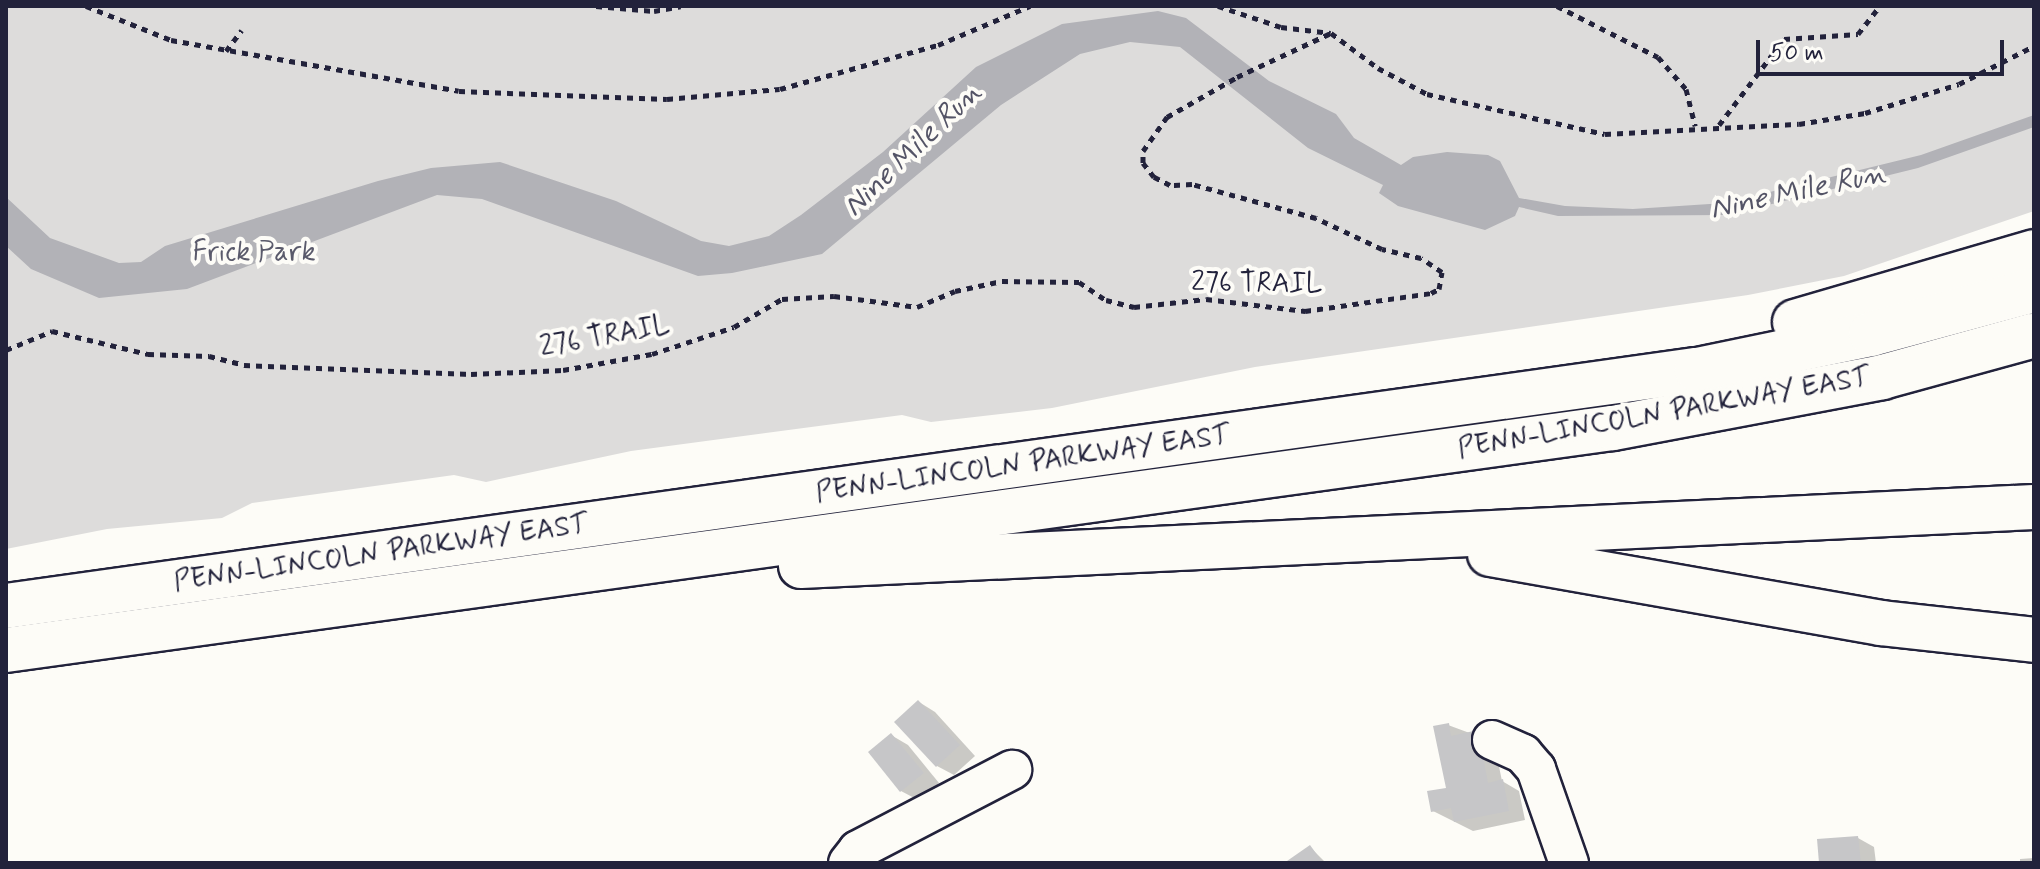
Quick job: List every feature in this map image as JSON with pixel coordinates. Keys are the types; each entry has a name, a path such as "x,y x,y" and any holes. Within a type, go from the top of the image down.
{"highway":[{"path":"1495,400 1876,301 2034,252"},
{"name":"PENN-LINCOLN PARKWAY EAST","path":"6,606 1495,400 1783,354 2034,290"},
{"name":"PENN-LINCOLN PARKWAY EAST","path":"6,650 1613,428 1882,377 2034,335"},
{"path":"499,582 2034,507"},
{"path":"1376,541 1531,560 1896,625 2034,640"}],"street":[{"path":"1492,740 1523,754 1536,769 1569,863"},
{"path":"848,863 858,850 1012,770"}],"path":[{"path":"86,6 171,40 459,91 667,99 780,89 938,45 1030,6"},
{"path":"596,6 654,11 681,6"},
{"path":"1218,6 1281,27 1331,33 1414,88 1465,105 1605,134 1695,126 1799,124 1865,113 1959,84 2034,46"},
{"path":"1557,6 1658,57 1686,89 1695,126"},
{"path":"1719,125 1784,39 1858,34 1880,6"},
{"path":"226,51 242,30"},
{"name":"276 TRAIL","path":"6,350 52,331 148,354 209,356 244,365 486,374 563,370 652,354 734,327 782,299 834,296 917,307 955,291 1002,281 1079,282 1106,300 1134,307 1206,299 1305,311 1439,289 1442,272 1421,258 1382,249 1316,218 1192,184 1170,185 1154,177 1143,163 1143,151 1167,117 1237,77 1322,40 1331,33"}],"green space":[{"name":"Frick Park","path":"6,6 2034,6 2034,211 1844,276 1748,295 1255,367 1052,408 931,422 902,415 631,451 486,482 454,475 252,503 222,518 107,529 6,549"}],"water":[{"name":"Nine Mile Run","path":"1158,11 1186,18 1269,81 1336,114 1354,138 1401,165 1413,157 1447,152 1488,155 1500,161 1519,198 1565,206 1633,209 1725,203 1921,155 2034,115 2034,127 1918,168 1727,215 1558,216 1519,207 1515,216 1485,230 1398,206 1379,193 1383,185 1308,148 1180,47 1130,42 1080,54 1001,105 822,254 732,273 698,276 482,199 437,195 187,289 99,298 31,269 6,246 6,197 50,238 119,263 141,262 165,246 378,181 431,168 500,162 616,201 701,241 729,246 769,236 801,215 883,152 976,67 1062,24"}],"building":[{"path":"918,700 960,745 936,767 894,722"},
{"path":"1449,723 1451,736 1478,730 1488,783 1503,779 1509,811 1454,822 1451,808 1431,812 1427,791 1446,788 1433,726"},
{"path":"891,733 924,773 900,792 868,752"},
{"path":"1858,836 1861,863 1819,863 1817,839"},
{"path":"1310,845 1323,863 1288,863 1287,861"}]}
